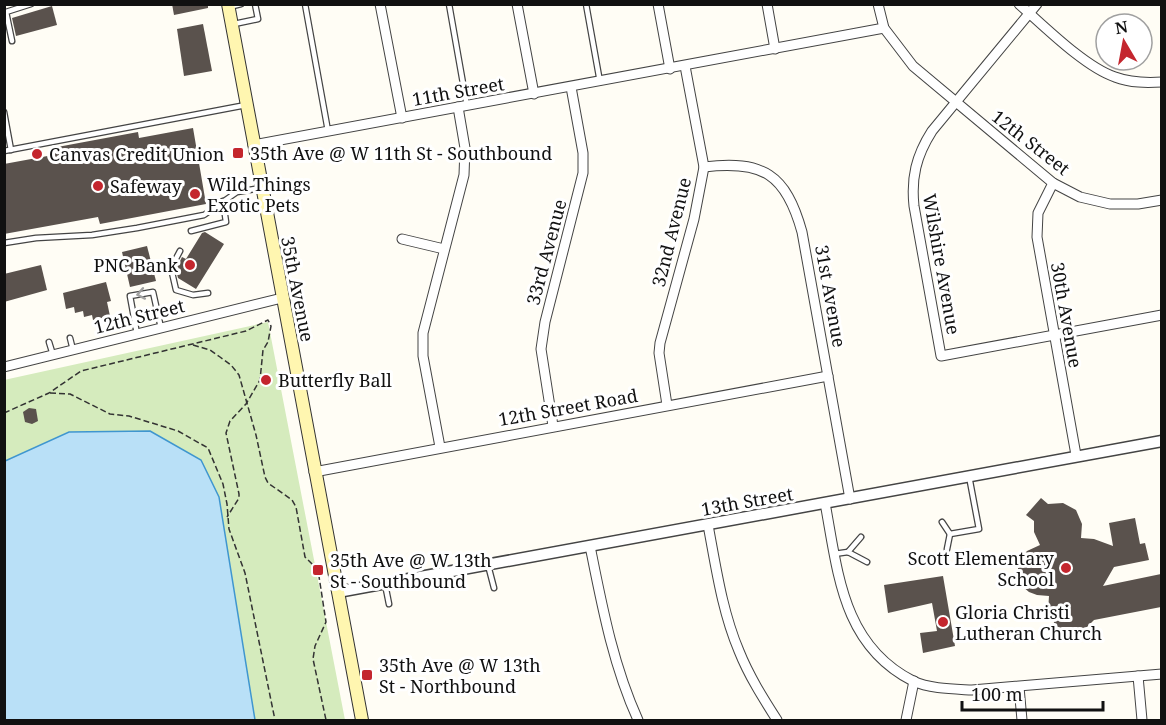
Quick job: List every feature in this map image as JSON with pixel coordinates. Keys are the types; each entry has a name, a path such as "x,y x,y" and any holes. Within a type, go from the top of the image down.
{"main road":[{"name":"35th Avenue","path":"228,6 362,720"}],"street":[{"path":"380,4 402,118"},
{"path":"517,4 534,94"},
{"path":"658,4 670,69"},
{"path":"767,4 775,49"},
{"path":"685,66 884,28 878,4"},
{"path":"1019,4 1105,73 1140,83 1161,82"},
{"name":"Wilshire Avenue","path":"1037,4 922,147 912,184 919,241 941,356 1054,335"},
{"name":"12th Street","path":"884,28 913,66 1053,183 1080,197 1110,204 1138,204 1161,200"},
{"name":"11th Street","path":"253,145 685,66"},
{"name":"32nd Avenue","path":"667,405 659,353 660,343 694,219 704,167 685,66"},
{"name":"33rd Avenue","path":"553,426 541,349 545,322 583,173 583,153 571,87"},
{"path":"440,447 423,357 423,333 464,175 462,107"},
{"name":"31st Avenue","path":"704,167 740,164 759,170 781,186 795,207 802,232 850,499"},
{"name":"30th Avenue","path":"1053,183 1038,213 1036,226 1076,455"},
{"path":"402,239 444,249"},
{"name":"12th Street","path":"4,367 282,298"},
{"path":"1054,335 1161,315"},
{"name":"12th Street Road","path":"314,472 828,376"},
{"name":"13th Street","path":"338,592 1161,441"},
{"path":"825,503 840,586 856,628 870,647 914,681 950,689 972,690 1161,674"},
{"path":"708,525 722,595 739,651 753,681 777,720"},
{"path":"590,546 606,627 620,677 638,720"},
{"path":"1138,676 1142,720"},
{"path":"906,720 914,681"},
{"path":"1019,687 1022,720"}],"lane":[{"path":"12,41 6,12 31,4"},
{"path":"228,6 241,4"},
{"path":"231,25 258,19 255,4"},
{"path":"305,4 328,131"},
{"path":"449,4 462,107"},
{"path":"586,4 600,82"},
{"path":"4,151 246,105"},
{"path":"4,112 11,150"},
{"path":"4,243 36,238 92,235 204,215 237,192 261,188"},
{"path":"191,231 226,222 223,201"},
{"path":"180,251 171,268 176,290 193,295 208,293"},
{"path":"137,334 129,296 153,292 161,328"},
{"path":"70,338 73,350"},
{"path":"49,342 53,355"},
{"path":"950,534 979,529 969,476"},
{"path":"942,522 950,534 947,549"},
{"path":"848,552 861,537"},
{"path":"834,554 848,552 867,562"},
{"path":"488,565 494,588"},
{"path":"385,584 389,604"}],"path":[{"path":"4,413 49,393 81,371 246,331 265,320 271,323 268,342 261,358 260,380 246,404 227,427 226,433 239,494 239,498 227,517"},
{"path":"192,344 210,350 231,365 243,385 265,477 268,483 292,501 296,507 305,557 318,570 326,622 315,646 313,659 326,720"},
{"path":"49,393 70,394 110,414 149,421 178,431 208,448 222,484 227,504 229,529 245,573 275,720"}],"green space":[{"path":"268,322 345,720 255,720 219,497 201,460 150,431 69,432 5,461 4,380"}],"water":[{"path":"150,431 201,460 219,497 255,720 5,720 5,461 69,432"}],"building":[{"path":"172,4 208,4 208,8 174,15"},
{"path":"52,6 57,25 16,36 12,18"},
{"path":"203,24 212,71 184,76 177,29"},
{"path":"193,128 206,204 100,224 98,217 4,234 4,164 53,155 52,148 138,132 139,138"},
{"name":"PNC Bank","path":"205,232 224,244 196,289 178,278 179,271 176,269 182,257 186,259 202,233"},
{"path":"147,246 156,281 130,287 122,252"},
{"path":"41,265 47,290 4,302 4,274"},
{"path":"106,282 111,301 107,302 110,316 93,320 92,315 84,317 83,311 75,313 74,307 66,309 63,293"},
{"path":"29,408 36,409 38,421 32,424 25,422 23,412"},
{"name":"Scott Elementary School","path":"1041,498 1048,504 1063,503 1076,510 1082,524 1081,538 1094,539 1113,546 1109,523 1135,518 1140,544 1145,543 1149,560 1114,567 1103,586 1161,574 1161,607 1094,620 1086,628 1078,631 1068,631 1056,626 1048,612 1049,596 1029,592 1022,586 1018,575 1021,558 1027,551 1040,545 1034,532 1034,521 1026,515"},
{"name":"Gloria Christi Lutheran Church","path":"943,576 955,646 923,653 920,633 937,631 932,603 888,613 884,585"}],"place":[{"name":"35th Ave @ W 11th St - Southbound","path":"238,153"},
{"name":"Canvas Credit Union","path":"37,154"},
{"name":"Safeway","path":"98,186"},
{"name":"Wild Things Exotic Pets","path":"195,194"},
{"name":"PNC Bank","path":"190,265"},
{"name":"Butterfly Ball","path":"266,380"},
{"name":"Scott Elementary School","path":"1066,568"},
{"name":"35th Ave @ W 13th St - Southbound","path":"318,570"},
{"name":"Gloria Christi Lutheran Church","path":"943,622"},
{"name":"35th Ave @ W 13th St - Northbound","path":"367,675"}]}
